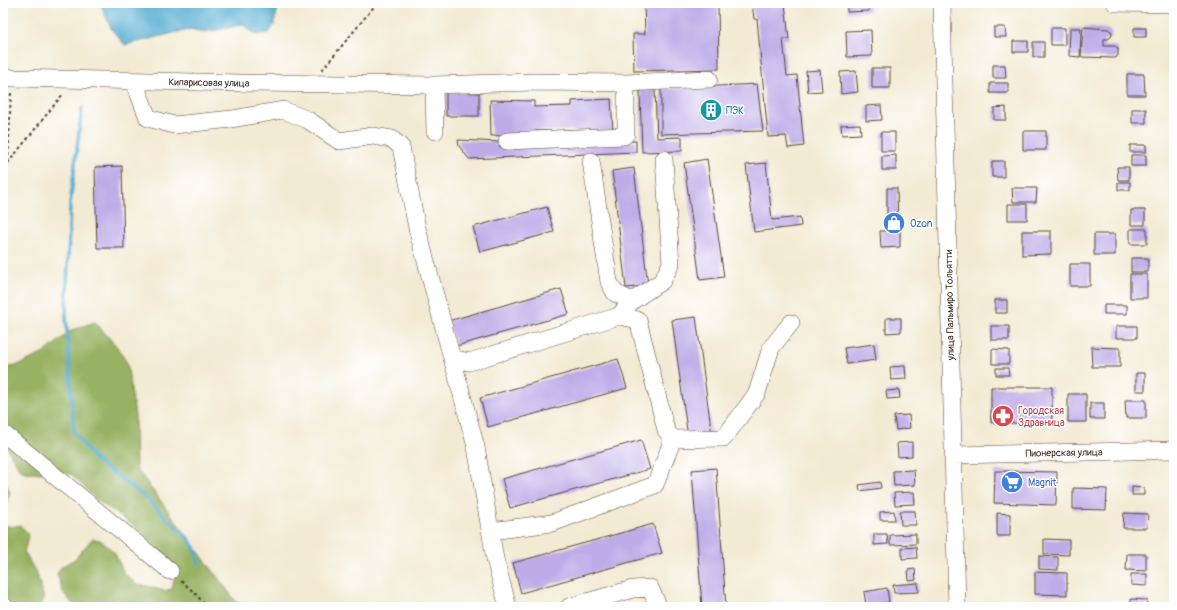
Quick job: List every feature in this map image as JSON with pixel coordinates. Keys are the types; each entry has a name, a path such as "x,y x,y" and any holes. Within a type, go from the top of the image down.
{"street":[{"name":"улица Пальмиро Тольятти","path":"942,3 957,607"},
{"path":"1115,3 1174,4"},
{"name":"Кипарисовая улица","path":"8,77 74,80 434,85 534,82 626,83 709,79"},
{"path":"134,81 148,118 174,125 232,119 283,110 308,120 339,141 373,136 392,140 401,147 417,228 476,447 495,559 508,607"},
{"path":"507,141 624,136 626,134 626,83"},
{"path":"434,85 435,131"},
{"path":"619,316 632,301 662,281 671,264 664,159"},
{"path":"591,161 609,282 615,293 632,301"},
{"path":"452,358 469,362 619,316 638,320 666,430 673,439"},
{"path":"673,439 724,438 757,393 771,348 791,323"},
{"path":"3,433 170,571"},
{"path":"490,531 552,523 655,485 673,439"},
{"name":"Пионерская улица","path":"953,455 1174,450"},
{"path":"569,607 633,589 650,588 658,607"}],"path":[{"path":"311,83 377,3"},
{"path":"8,77 8,163"},
{"path":"3,167 8,163 74,80"},
{"path":"170,571 194,592 207,607"}],"green space":[{"path":"95,322 118,348 127,363 135,416 136,468 240,607 75,607 63,592 57,574 61,567 75,559 92,539 100,540 114,552 124,573 137,585 164,591 172,589 176,572 167,558 141,531 96,499 72,475 64,472 28,473 20,470 7,448 8,431 3,425 3,368 16,366 44,353 72,330"},
{"path":"3,482 7,485 10,493 3,511"},
{"path":"3,522 4,525 12,527 19,525 26,531 28,540 24,552 37,574 44,599 38,607 3,607"}],"water":[{"path":"102,3 279,3 274,25 269,33 256,35 242,24 224,29 203,32 190,29 125,45 112,30 101,5"}],"building":[{"path":"644,3 718,3 719,69 634,71 633,34 645,34"},
{"path":"752,3 785,4 789,39 783,39 787,76 797,75 804,146 788,148 786,136 768,137 757,19 754,19"},
{"path":"847,3 869,3 869,11 847,12"},
{"path":"994,27 1005,27 1006,37 994,37"},
{"path":"1083,27 1108,29 1112,32 1111,37 1104,39 1104,46 1115,46 1118,48 1117,57 1081,57"},
{"path":"1051,28 1065,28 1065,45 1051,45"},
{"path":"1070,28 1081,28 1080,57 1069,56"},
{"path":"1134,28 1146,28 1146,37 1134,37"},
{"path":"871,30 872,56 847,57 846,31"},
{"path":"1013,41 1028,41 1028,52 1013,52"},
{"path":"1033,42 1044,42 1044,57 1033,57"},
{"path":"993,65 1005,65 1006,78 993,78"},
{"path":"872,68 890,68 890,88 872,88"},
{"path":"820,70 822,91 808,92 806,71"},
{"path":"856,71 858,92 841,94 840,72"},
{"path":"1127,74 1144,74 1145,95 1127,95"},
{"path":"990,83 1008,83 1008,93 990,93"},
{"name":"ПЭК","path":"757,84 763,131 661,134 661,89"},
{"path":"655,90 657,138 682,137 682,151 642,152 640,91"},
{"path":"446,92 479,93 479,116 446,116"},
{"path":"611,99 613,131 574,133 573,130 535,131 535,134 491,136 490,100 534,101 534,107 572,106 572,101"},
{"path":"881,105 882,120 866,121 866,106"},
{"path":"1006,107 1006,120 994,120 994,108"},
{"path":"1132,109 1146,109 1146,123 1132,123"},
{"path":"860,124 861,134 842,135 841,125"},
{"path":"1023,131 1046,131 1046,150 1023,150"},
{"path":"881,132 895,132 895,151 881,151"},
{"path":"458,140 500,142 500,147 636,141 636,152 469,159 459,146"},
{"path":"1130,145 1146,145 1146,152 1130,152"},
{"path":"896,155 896,170 882,170 882,156"},
{"path":"1131,155 1146,155 1146,166 1131,166"},
{"path":"707,159 724,277 700,280 684,163"},
{"path":"992,161 1004,161 1004,177 992,177"},
{"path":"766,163 772,220 800,217 801,226 754,232 746,165"},
{"path":"122,166 124,248 97,248 95,167"},
{"path":"1117,167 1129,167 1129,180 1118,180"},
{"path":"634,168 648,286 626,288 612,171"},
{"path":"1118,182 1130,182 1130,190 1118,190"},
{"path":"887,188 897,188 898,228 887,228"},
{"path":"1012,188 1037,188 1036,202 1013,202"},
{"path":"1008,204 1027,204 1027,220 1008,220"},
{"path":"547,207 554,232 480,252 473,227"},
{"path":"1131,210 1145,210 1145,225 1131,225"},
{"path":"1130,229 1147,229 1147,244 1130,244"},
{"path":"880,231 900,231 900,247 881,248"},
{"path":"1022,231 1051,231 1051,254 1022,255"},
{"path":"1094,234 1115,234 1115,255 1094,255"},
{"path":"1131,258 1148,258 1148,272 1131,272"},
{"path":"1070,264 1090,264 1090,286 1070,286"},
{"path":"1130,274 1147,274 1147,298 1130,298"},
{"path":"561,289 569,314 456,346 448,321"},
{"path":"995,300 1007,300 1007,313 995,313"},
{"path":"1104,305 1127,305 1127,314 1104,314"},
{"path":"696,317 712,435 688,438 672,320"},
{"path":"886,318 901,318 901,332 886,333"},
{"path":"991,326 1009,326 1009,340 991,340"},
{"path":"1116,326 1137,326 1137,338 1116,338"},
{"path":"874,344 876,360 847,364 844,348"},
{"path":"1091,347 1120,348 1120,367 1092,367"},
{"path":"992,349 1009,350 1009,364 992,364"},
{"path":"618,359 627,388 488,427 480,398"},
{"path":"905,366 906,379 891,380 890,367"},
{"path":"996,368 1008,368 1009,375 996,375"},
{"path":"1136,373 1145,373 1145,391 1136,391"},
{"path":"991,387 1052,387 1052,423 991,423"},
{"path":"899,390 900,398 887,399 886,391"},
{"path":"1068,394 1086,394 1086,422 1068,422"},
{"path":"1125,400 1146,400 1146,418 1126,418"},
{"path":"1090,403 1104,403 1104,419 1090,419"},
{"path":"909,415 910,428 896,430 894,416"},
{"path":"641,440 650,469 510,508 502,479"},
{"path":"912,442 912,456 898,457 897,443"},
{"path":"716,468 726,607 702,607 692,470"},
{"path":"914,470 915,485 894,486 893,471"},
{"path":"995,471 1057,472 1056,505 994,503"},
{"path":"880,482 881,488 860,491 859,485"},
{"path":"1132,487 1144,488 1144,495 1132,495"},
{"path":"1073,488 1107,489 1106,510 1073,509"},
{"path":"914,492 915,504 895,505 894,493"},
{"path":"894,511 895,520 880,520 880,512"},
{"path":"900,511 915,511 916,525 901,525"},
{"path":"997,513 1010,514 1010,536 997,536"},
{"path":"1124,513 1148,514 1147,528 1123,528"},
{"path":"653,524 662,553 521,593 513,563"},
{"path":"874,534 887,534 888,544 874,545"},
{"path":"916,534 916,544 890,545 890,535"},
{"path":"1044,539 1069,540 1069,555 1044,554"},
{"path":"916,547 917,558 902,559 902,548"},
{"path":"1127,554 1146,554 1146,571 1126,570"},
{"path":"1039,556 1058,557 1058,570 1039,569"},
{"path":"915,569 916,580 909,581 908,570"},
{"path":"1035,572 1067,573 1067,595 1035,594"},
{"path":"1131,574 1147,574 1147,586 1131,585"},
{"path":"918,583 919,592 894,593 893,585"},
{"path":"887,588 889,602 866,606 864,592"},
{"path":"1131,599 1147,600 1147,607 1131,607"}],"waterway":[{"path":"82,108 70,204 66,316 74,432 95,460 144,496 189,539 196,551 199,563"}],"place":[{"name":"ПЭК","path":"711,110"},
{"name":"Ozon","path":"894,223"},
{"name":"Городская Здравница","path":"1003,416"},
{"name":"Magnit","path":"1012,482"}]}
